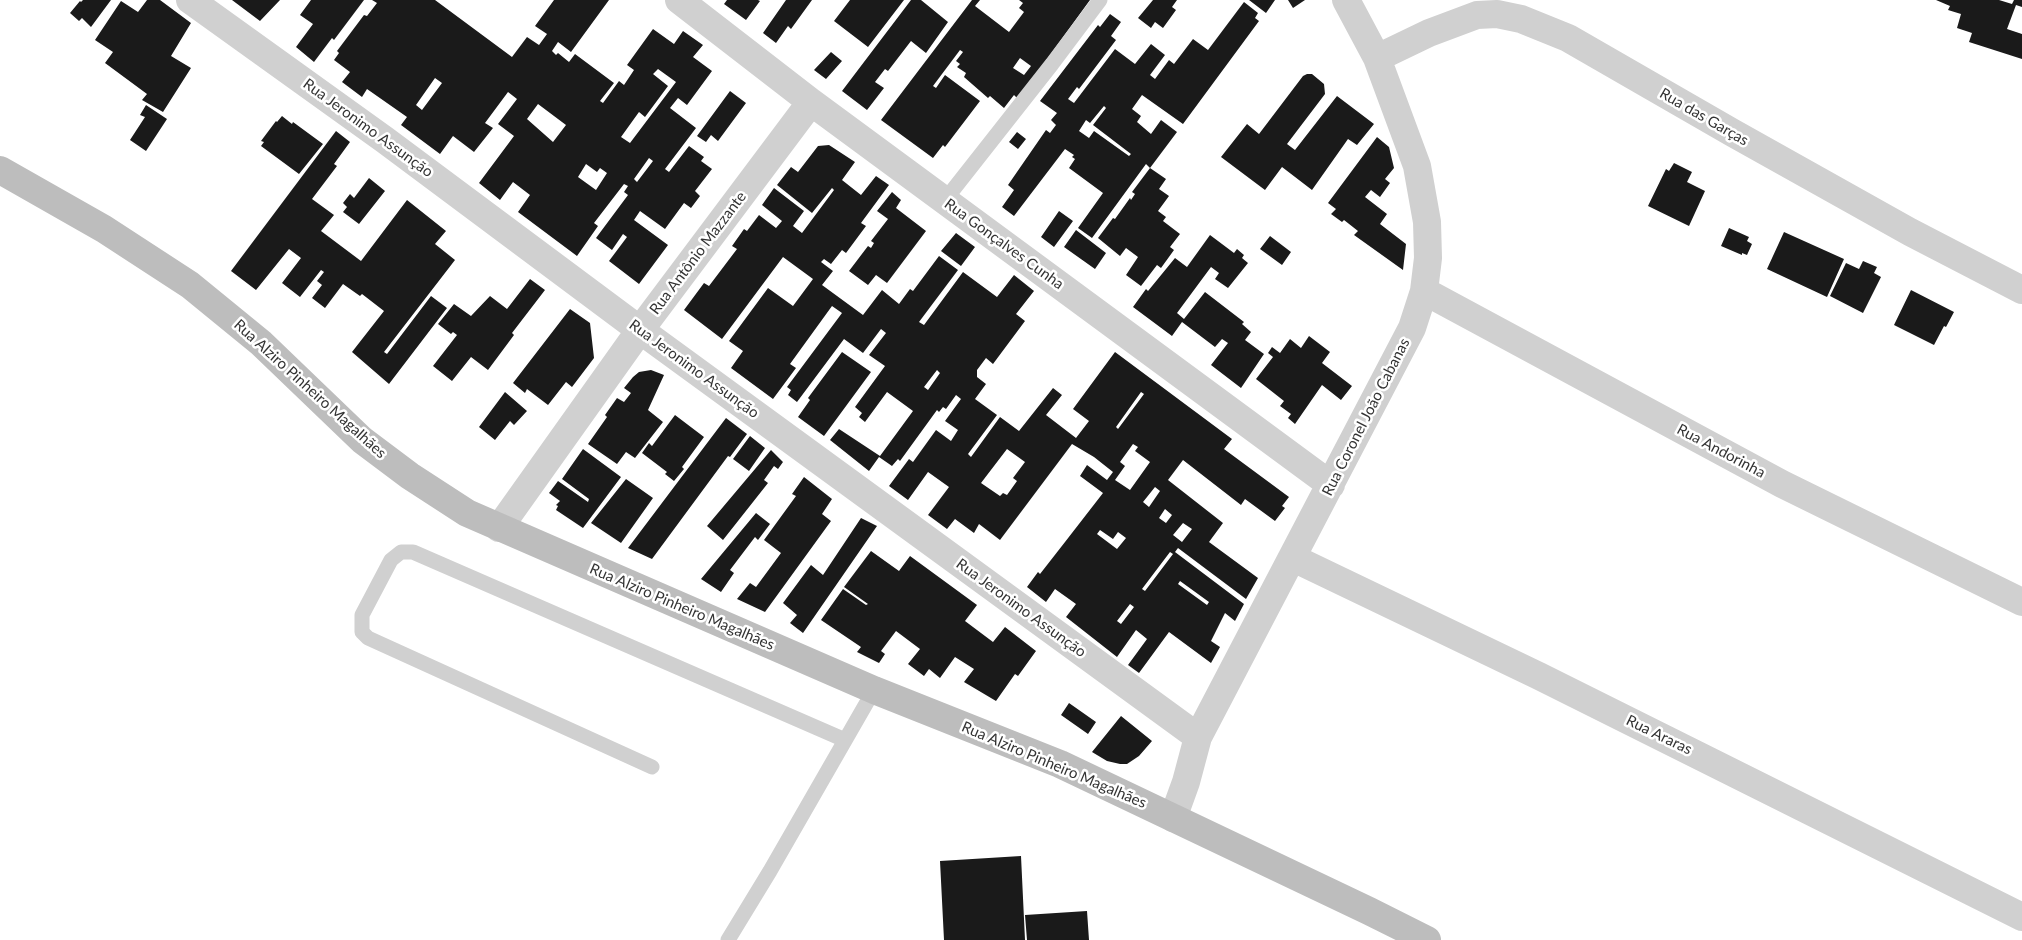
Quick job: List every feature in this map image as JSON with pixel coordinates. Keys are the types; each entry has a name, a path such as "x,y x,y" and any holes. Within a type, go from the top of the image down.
{"street":[{"name":"Rua Jeronimo Assunção","path":"190,0 386,140 640,330 1198,737"},
{"name":"Rua Gonçalves Cunha","path":"679,0 811,102 1331,485"},
{"name":"Rua Coronel João Cabanas","path":"1173,818 1186,782 1198,737 1412,328 1424,291 1428,258 1427,222 1417,166 1377,58 1346,0"},
{"name":"Rua das Garças","path":"1377,58 1429,33 1476,15 1497,14 1521,19 1568,38 1842,194 2022,290"},
{"name":"Rua Antônio Mazzante","path":"499,528 640,330 811,102"},
{"name":"Rua Alziro Pinheiro Magalhães","path":"0,170 104,229 190,285 261,343 370,446 418,482 467,512 499,528 874,690 1060,764 1426,940"},
{"name":"Rua Andorinha","path":"1424,291 1782,484 1878,533 2022,602"},
{"name":"Rua Araras","path":"1293,558 1539,676 2022,916"}],"lane":[{"path":"945,200 1100,0"},
{"path":"652,767 368,638 362,632 362,615 391,560 402,552 413,552 845,740"},
{"path":"728,940 874,690"}],"building":[{"path":"83,0 111,0 91,27 82,18 79,21 70,13"},
{"path":"147,0 160,0 191,23 171,56 191,68 163,112 142,100 147,94 105,63 113,52 95,40 121,1 138,12"},
{"path":"232,0 280,0 260,21"},
{"path":"311,0 364,0 334,40 332,38 314,62 296,47 313,24 300,15"},
{"path":"372,0 435,0 512,57 527,37 539,45 547,34 535,26 554,0 609,0 571,52 558,42 552,51 556,55 558,53 569,62 575,54 614,83 600,101 603,103 619,81 624,85 634,70 627,65 653,29 674,44 683,31 703,45 693,57 712,71 687,105 678,98 670,108 696,128 665,169 669,172 689,146 704,157 701,161 712,169 695,191 700,196 691,208 684,203 665,229 640,211 634,220 668,245 639,284 609,261 627,237 623,234 612,250 596,238 628,195 624,192 628,186 624,184 594,223 598,226 577,256 518,212 530,195 513,182 500,200 479,183 514,136 498,124 517,99 508,92 485,123 493,128 474,152 453,136 440,154 401,125 407,117 367,89 362,97 342,82 350,72 334,60 339,53 337,51 364,15 367,16 377,3","holes":["658,69 676,82 630,143 621,137 639,112 645,117 668,86 653,74","435,78 442,83 422,110 416,105","538,104 566,125 553,142 527,119","649,158 653,161 637,182 634,179","586,164 597,172 600,168 607,173 596,190 578,177"]},
{"path":"727,0 760,1 746,20 724,4"},
{"path":"786,0 812,0 791,29 788,26 776,43 763,33"},
{"path":"850,0 904,0 868,47 834,21"},
{"path":"911,0 921,0 948,22 926,53 911,41 888,71 885,69 875,82 884,88 867,110 842,91"},
{"path":"972,0 980,0 975,6 1009,32 1024,12 1019,8 1023,3 1019,0 1090,0 1018,99 1014,95 1004,108 990,96 988,98 964,77 966,73 957,67 960,64 956,61 963,52 960,50 933,86 936,88 945,75 980,101 945,147 943,145 933,158 881,120","holes":["1020,58 1031,66 1024,75 1013,68"]},
{"path":"1153,0 1177,0 1172,7 1176,10 1163,28 1155,22 1151,28 1138,18"},
{"path":"1249,0 1275,0 1266,13"},
{"path":"1288,0 1305,0 1293,8"},
{"path":"1936,0 1999,0 2012,4 2014,0 2022,0 2022,7 2016,5 2007,29 2022,34 2022,59 1969,42 1972,33 1957,28 1961,14 1948,10 1950,6"},
{"path":"1244,2 1258,13 1255,18 1259,21 1183,124 1142,95 1132,109 1141,116 1137,122 1151,134 1161,120 1177,132 1150,168 1146,164 1092,238 1078,228 1103,193 1069,168 1075,159 1072,157 1074,155 1065,149 1014,216 1002,207 1014,190 1008,185 1046,130 1050,133 1056,125 1051,120 1057,113 1040,101 1098,25 1100,27 1110,14 1121,22 1111,36 1116,40 1079,89 1077,87 1068,99 1074,103 1115,49 1135,64 1151,44 1165,55 1150,75 1155,79 1169,60 1174,64 1193,39 1208,50","holes":["1104,106 1106,108 1093,125 1131,154 1129,156 1094,131 1089,138 1079,131 1086,120 1090,123"]},
{"path":"831,52 842,61 826,79 814,70"},
{"path":"1312,74 1324,84 1325,94 1287,144 1295,150 1337,96 1374,124 1357,145 1348,139 1312,190 1282,167 1265,190 1221,157 1247,124 1259,134 1303,76"},
{"path":"730,91 746,103 718,141 711,135 706,142 697,136"},
{"path":"146,105 167,119 146,151 130,140 145,117 140,115"},
{"path":"282,116 323,144 299,174 261,146 264,142 261,141"},
{"path":"336,131 350,142 334,164 337,166 312,199 334,215 321,231 361,261 407,200 446,231 435,244 455,260 384,352 387,354 431,296 447,308 389,384 352,352 384,311 362,294 360,296 343,284 325,308 312,298 322,285 317,281 324,272 321,270 300,297 282,283 301,258 289,249 256,290 231,271"},
{"path":"1017,132 1026,139 1018,149 1009,142"},
{"path":"1377,137 1389,147 1394,168 1385,179 1390,183 1380,197 1371,190 1365,197 1387,214 1380,224 1406,244 1403,270 1354,235 1358,231 1344,220 1342,222 1331,214 1336,209 1328,203"},
{"path":"829,145 855,162 842,180 861,195 876,176 889,185 861,223 866,226 846,253 842,250 831,264 824,259 821,262 833,271 822,285 863,315 882,290 899,304 910,289 913,291 939,256 958,270 919,322 924,325 963,272 997,297 1014,275 1034,291 1016,314 1025,321 993,364 986,358 977,370 977,377 986,384 975,399 997,415 968,454 971,457 1000,417 1019,431 1053,388 1062,395 1046,415 1076,438 1089,421 1073,409 1115,352 1232,439 1224,449 1289,497 1282,506 1285,508 1275,521 1245,499 1241,505 1183,460 1168,480 1223,523 1209,542 1258,578 1246,599 1178,548 1175,552 1244,604 1235,621 1225,613 1211,641 1220,647 1211,663 1169,632 1139,673 1128,665 1147,639 1136,630 1117,657 1066,617 1076,604 1055,589 1046,602 1027,587 1038,572 1040,574 1103,493 1080,476 1087,465 1107,480 1113,472 1094,457 1072,444 1000,540 979,524 974,533 955,519 947,529 928,515 949,487 928,472 908,500 889,486 909,459 913,462 936,430 951,441 958,430 945,421 961,399 956,395 946,409 943,407 939,412 937,410 900,461 898,459 892,466 879,457 869,471 830,440 839,429 880,456 913,411 887,392 865,422 859,417 862,413 855,407 885,366 869,355 886,333 881,329 863,353 844,339 797,402 788,395 791,390 787,387 842,313 832,306 790,364 796,368 773,399 731,368 743,351 729,341 768,288 793,306 813,279 783,257 722,339 684,310 704,283 709,286 737,249 732,246 744,229 747,231 759,215 776,228 782,221 762,205 774,188 804,211 793,226 802,233 834,190 832,188 812,213 777,185 791,167 798,172 818,146","holes":["937,370 940,373 928,390 924,387","1141,392 1144,394 1118,429 1116,427","1133,444 1138,447 1135,451 1150,462 1130,490 1115,480 1125,466 1120,462","1007,449 1025,462 1013,478 1017,481 1007,495 1003,493 1000,496 981,483","1155,487 1160,491 1149,507 1143,502","1165,509 1172,515 1166,523 1159,518","1183,523 1192,529 1182,542 1173,535","1100,530 1113,539 1118,532 1126,538 1117,549 1097,534","1170,552 1173,554 1145,591 1142,589","1180,581 1209,602 1207,605 1178,584","1130,604 1134,607 1121,624 1117,621"]},
{"path":"1674,163 1692,172 1687,182 1705,191 1689,226 1648,206 1666,169 1669,171"},
{"path":"1150,168 1166,179 1159,189 1169,196 1158,211 1166,217 1163,221 1180,234 1170,247 1174,250 1161,268 1157,265 1141,286 1126,275 1138,257 1126,248 1120,256 1098,238 1130,198 1131,200 1135,194 1132,192"},
{"path":"369,178 385,191 359,224 343,212 347,207 343,203 350,194 354,198"},
{"path":"892,192 901,200 896,208 926,231 887,283 876,275 868,285 849,271 868,246 871,248 874,243 871,241 888,219 877,211"},
{"path":"1059,211 1073,221 1054,247 1041,237"},
{"path":"1729,228 1749,237 1747,241 1752,244 1747,255 1742,253 1742,255 1721,246"},
{"path":"1076,230 1106,253 1095,269 1064,247"},
{"path":"1784,232 1844,259 1827,297 1767,269"},
{"path":"956,233 975,247 961,266 941,251"},
{"path":"1210,235 1234,253 1237,249 1244,255 1242,258 1248,263 1228,288 1215,279 1219,273 1211,267 1177,313 1184,319 1205,292 1244,322 1242,324 1251,332 1245,340 1264,354 1241,388 1211,365 1228,343 1222,339 1215,347 1182,322 1172,336 1133,307 1146,289 1148,291 1175,258 1187,267"},
{"path":"1270,236 1291,252 1282,265 1260,249"},
{"path":"1863,261 1877,267 1874,273 1881,277 1863,313 1830,296 1846,263 1859,269"},
{"path":"530,279 545,290 512,333 514,335 488,370 471,357 452,381 433,366 457,335 453,332 451,334 438,324 454,304 471,316 490,296 507,309"},
{"path":"1911,290 1954,312 1934,345 1894,325"},
{"path":"570,309 590,323 594,358 572,387 566,382 548,405 527,389 525,393 513,383"},
{"path":"1309,336 1330,352 1322,363 1352,386 1341,400 1322,385 1295,424 1288,418 1291,414 1280,406 1284,401 1256,379 1273,357 1268,353 1272,347 1280,353 1290,339 1301,348"},
{"path":"842,352 871,372 824,436 798,417 810,400 808,398"},
{"path":"651,370 664,375 648,410 663,422 635,458 626,452 617,464 588,444 607,417 605,415 617,398 624,402 631,393 624,388 633,377 639,372"},
{"path":"505,392 527,411 514,425 510,421 495,440 479,427"},
{"path":"675,415 704,437 682,467 684,469 674,481 665,474 667,472 642,453 649,443 652,446"},
{"path":"726,418 747,434 730,457 728,456 652,559 628,548"},
{"path":"750,436 765,448 749,471 733,459"},
{"path":"583,449 621,477 583,528 556,510 558,506 556,505 560,501 549,493 558,481 588,502 589,499 562,479"},
{"path":"771,450 783,462 778,469 774,466 764,480 768,483 723,540 707,526"},
{"path":"804,477 832,499 822,514 831,521 765,612 737,599 750,583 756,587 781,553 764,540 796,496 792,494"},
{"path":"626,479 653,498 621,543 591,523"},
{"path":"756,513 770,524 758,540 755,537 730,570 734,573 721,592 701,579"},
{"path":"861,518 877,526 803,633 790,623 797,615 783,603 811,565 823,575"},
{"path":"871,551 899,571 910,556 977,605 965,621 993,642 1005,627 1036,651 1018,676 1015,674 996,701 964,682 974,669 955,657 940,678 929,669 924,676 908,664 920,649 896,631 881,651 885,654 879,663 857,652 861,647 821,620 843,589 866,605 868,604 844,587"},
{"path":"1069,703 1096,722 1088,734 1061,715"},
{"path":"1121,716 1152,741 1139,756 1127,764 1107,761 1092,752"},
{"path":"1021,856 1025,940 944,940 940,861"},
{"path":"1087,911 1089,940 1027,940 1025,915"}]}
